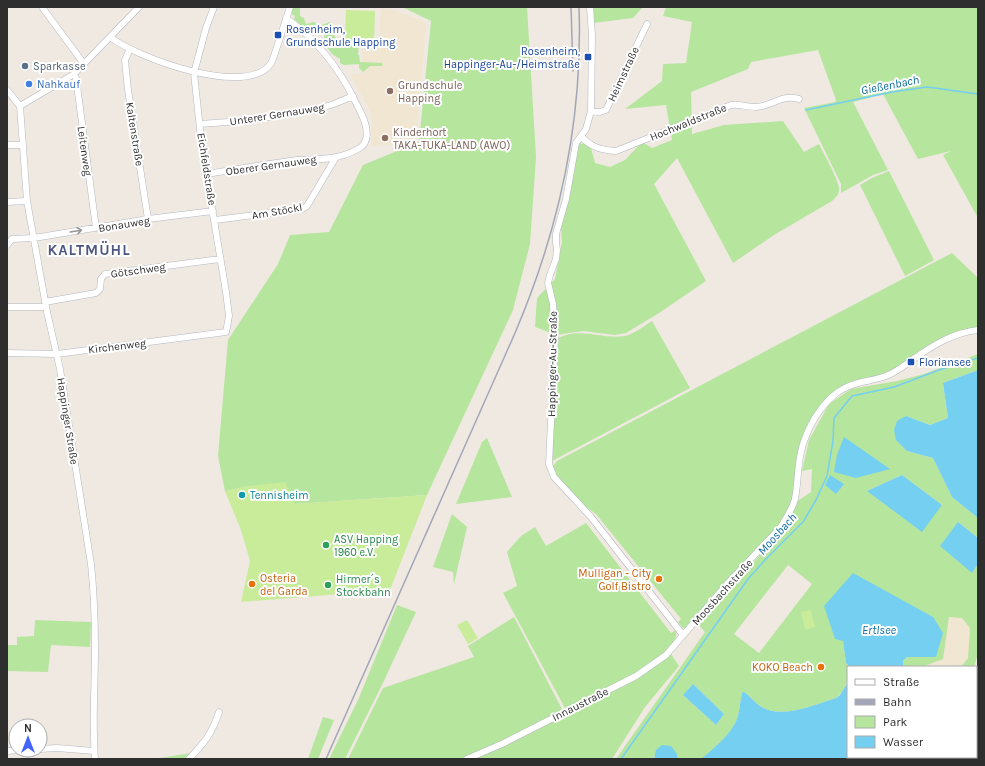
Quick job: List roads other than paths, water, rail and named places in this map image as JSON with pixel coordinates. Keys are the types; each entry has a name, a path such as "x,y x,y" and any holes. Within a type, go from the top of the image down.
{"street":[{"path":"42,7 84,64"},
{"path":"7,90 20,106 74,74 139,7"},
{"name":"Eichfeldstraße","path":"214,7 206,28 194,73 202,148 215,220 228,316 226,332"},
{"path":"110,37 130,49 194,73 221,76 244,76 256,74 268,67 273,59 290,7"},
{"name":"Happinger-Au-Straße","path":"590,7 592,35 591,111 586,129 576,143 566,199 556,234 556,259 548,283 553,304 555,338 549,464 551,472 557,481 590,517 684,635"},
{"name":"Oberer Gernauweg","path":"207,174 297,160 336,157 358,149 364,144 366,137 364,120 341,75 311,38 286,18"},
{"name":"Heimstraße","path":"591,111 600,112 606,110 647,24"},
{"name":"Kaltenstraße","path":"130,49 125,60 128,90 148,219"},
{"name":"Leitenweg","path":"74,74 76,78 96,228"},
{"name":"Unterer Gernauweg","path":"200,124 242,121 315,110 353,96"},
{"name":"Hochwaldstraße","path":"581,136 587,143 605,150 616,151 731,105 738,104 756,107 768,104 784,97 799,99"},
{"name":"Happinger Straße","path":"20,106 27,201 45,304 57,354 91,564 95,649 93,710 95,759"},
{"path":"7,145 22,145"},
{"name":"Am Stöckl","path":"215,220 302,209 307,206 336,157"},
{"path":"7,202 27,201"},
{"name":"Bonauweg","path":"7,245 12,239 34,238 148,219 213,211"},
{"name":"Götschweg","path":"45,304 96,293 100,288 101,279 105,274 220,259"},
{"path":"7,307 45,304"},
{"name":"Moosbachstraße","path":"684,635 728,583 786,520 795,497 802,444 812,423 831,398 852,384 880,378 893,372 931,347 948,338 962,333 978,330"},
{"name":"Kirchenweg","path":"7,353 57,354 226,332"},
{"name":"Innaustraße","path":"467,759 504,743 636,676 666,655 684,635"},
{"path":"188,759 205,742 214,727 219,712"},
{"path":"48,748 94,751"}],"water":[{"name":"Floriansee","path":"978,370 978,518 952,497 933,458 907,451 896,440 894,430 897,421 906,416 930,425 948,418 943,383"},
{"path":"844,437 890,469 856,478 834,472 837,455"},
{"path":"830,475 844,484 836,494 825,485"},
{"path":"902,475 942,505 922,532 867,491"},
{"path":"958,522 978,538 978,564 972,573 940,546"},
{"name":"Ertlsee","path":"853,573 933,617 943,633 936,657 907,657 903,661 903,666 849,666 846,663 843,641 835,639 824,606"},
{"path":"693,684 724,714 716,725 683,695"},
{"path":"847,684 847,758 889,759 701,759 728,734 736,722 743,691 760,706 777,712 797,710 836,698 840,695"},
{"path":"977,700 978,759 901,759 977,758"},
{"path":"662,745 671,746 677,754 678,759 654,759 656,750"}],"waterway":[{"name":"Gießenbach","path":"806,110 892,92 927,87 978,94"},
{"name":"Moosbach","path":"621,759 748,579 803,522 816,500 827,476 833,441 834,418 852,396 894,387 939,370 978,358"}],"railway":[{"path":"571,7 573,71"},
{"path":"326,759 531,294 556,214 572,132 577,91 579,7"}],"place":[{"name":"Rosenheim, Grundschule Happing","path":"278,35"},
{"name":"Rosenheim, Happinger-Au-/Heimstraße","path":"588,57"},
{"name":"Sparkasse","path":"25,66"},
{"name":"Nahkauf","path":"29,84"},
{"name":"Grundschule Happing","path":"390,91"},
{"name":"Kinderhort TAKA-TUKA-LAND (AWO)","path":"385,138"},
{"name":"Floriansee","path":"911,362"},
{"name":"Tennisheim","path":"242,495"},
{"name":"ASV Happing 1960 e.V.","path":"326,545"},
{"name":"Mulligan - City Golf Bistro","path":"659,579"},
{"name":"Osteria del Garda","path":"252,584"},
{"name":"Hirmer´s Stockbahn","path":"328,585"},
{"name":"KOKO Beach","path":"821,667"}],"district":[{"name":"KALTMÜHL","path":"89,250"}]}
